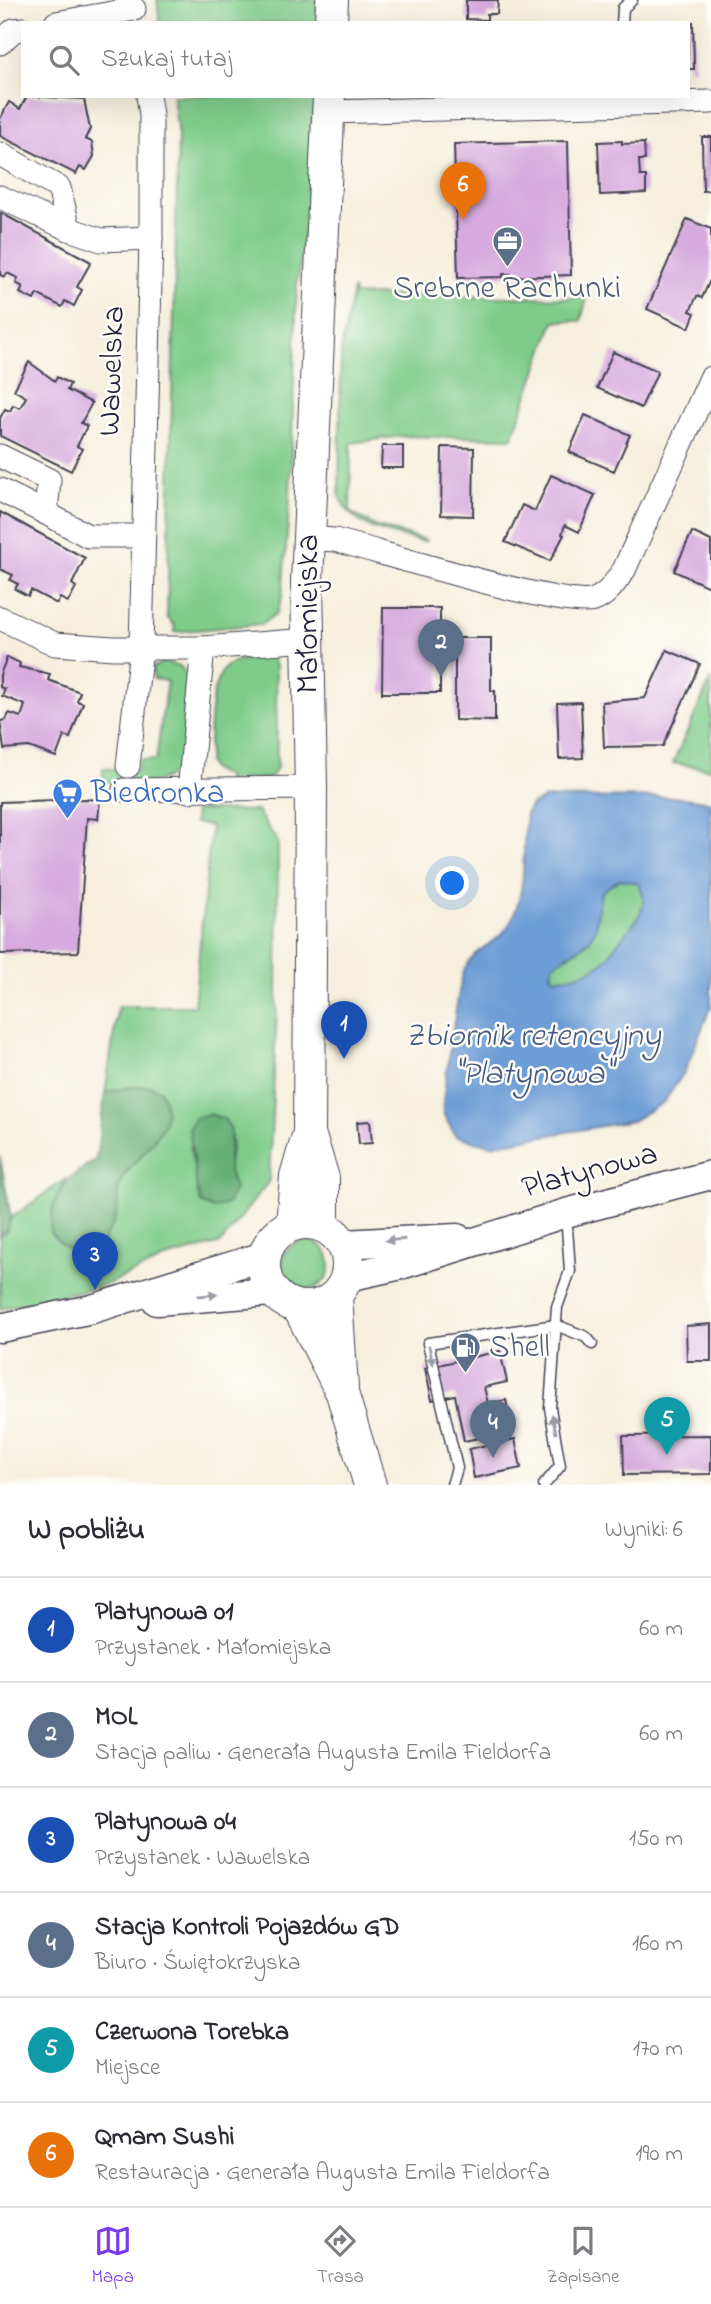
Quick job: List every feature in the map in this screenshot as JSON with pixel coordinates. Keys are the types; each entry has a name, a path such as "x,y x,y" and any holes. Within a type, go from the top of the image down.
{"main road":[{"path":"331,21 332,0"},
{"name":"Małomiejska","path":"319,1232 296,1176 309,1133 311,788 308,538 329,104"},
{"path":"342,1286 312,1308 299,1308 284,1303 272,1292 266,1281 264,1256 274,1237 319,1232 348,1260 342,1286 342,1393"},
{"path":"299,1308 342,1393 370,1485"}],"street":[{"path":"70,21 134,11"},
{"path":"0,43 14,30 21,29"},
{"name":"Wawelska","path":"128,766 141,648 151,238 151,114 148,98"},
{"path":"329,104 623,100 711,102"},
{"path":"0,155 59,188 69,229"},
{"path":"0,197 69,229 101,240 151,238"},
{"path":"308,538 335,540 556,598 580,603 596,600 607,593 624,570 711,378"},
{"path":"0,456 50,480 46,513"},
{"path":"0,490 88,536 143,536"},
{"path":"0,618 55,644 203,648 308,640"},
{"path":"188,791 203,648"},
{"path":"124,790 311,788"},
{"name":"Platynowa","path":"342,1286 566,1213 711,1175"},
{"name":"Platynowa","path":"319,1232 398,1239 488,1237"},
{"path":"92,1309 264,1256"},
{"path":"0,1328 92,1309 225,1294 272,1292"}],"lane":[{"path":"622,21 624,8 632,0"},
{"path":"544,1485 561,1466 550,1408 557,1307 570,1271 566,1213"},
{"path":"452,1485 457,1468 428,1343 556,1325 586,1337 592,1344"}],"green space":[{"path":"157,0 317,0 317,21 160,21"},
{"path":"173,98 315,98 307,214 297,284 290,498 282,597 277,613 262,624 174,632 175,626 167,617 178,136"},
{"path":"353,289 354,295 587,298 581,321 554,321 512,438 402,436 351,443 350,512 377,527 426,540 424,542 386,533 362,523 353,516 345,506 339,494 341,350"},
{"path":"268,654 276,665 277,768 270,778 226,781 226,776 213,771 208,763 210,717 216,685 222,672 231,663 244,660 247,655"},
{"path":"163,662 180,666 189,679 183,759 177,769 160,780 138,783 103,782 103,768 135,773 140,760 156,760 167,681 154,679 152,668"},
{"path":"711,679 711,769 673,763"},
{"path":"195,810 257,811 278,842 277,1006 269,1181 221,1243 169,1257 105,1285 0,1309 0,1234 6,1232 11,1218 66,1179 52,1209 91,1255 109,1228 123,1179 141,1157 130,1087 105,1093 118,1006 194,1006 211,826 194,823","holes":["209,1114 224,1119 230,1131 231,1153 223,1174 202,1203 190,1148"]},
{"path":"620,879 638,883 643,901 639,917 602,964 582,973 555,978 551,974 553,965 585,945 595,930 601,892"},
{"path":"150,1086 160,1090 165,1105 165,1119 161,1131 118,1187 115,1217 101,1244 91,1255 68,1248 50,1232 53,1206 67,1181 96,1159 105,1093"},
{"path":"209,1114 224,1119 231,1129 228,1168 235,1189 227,1204 213,1209 201,1203 197,1190 189,1127 195,1118"},
{"path":"0,1157 11,1218 6,1232 0,1234"},
{"path":"306,1241 323,1248 330,1265 323,1282 306,1289 289,1282 282,1265 289,1248"}],"water":[{"name":"Zbiornik retencyjny \"Platynowa\"","path":"679,797 711,802 711,1006 685,1071 664,1102 632,1121 491,1145 455,1136 444,1115 451,1039 465,968 478,952 498,938 516,909 523,874 526,813 531,805 545,798","holes":["620,879 638,883 643,901 639,917 608,958 602,964 582,973 555,978 551,974 553,965 590,940 595,930 601,892"]}],"building":[{"path":"466,0 498,0 497,14 487,14 487,20 466,19"},
{"path":"690,22 693,22 694,69 690,69"},
{"path":"26,98 84,99 90,129 85,139 92,142 94,156 86,170 80,167 76,174 0,136 0,119 9,102 20,109"},
{"path":"702,137 711,137 711,190 703,191"},
{"path":"568,141 571,275 511,277 511,274 503,274 503,277 458,278 454,144"},
{"path":"622,141 622,144 644,143 645,160 639,160 640,176 646,176 646,193 600,195 598,142"},
{"path":"1,213 91,262 77,287 82,290 74,306 65,301 62,307 37,294 34,300 20,293 23,287 16,283 18,278 7,273 5,277 0,275"},
{"path":"687,219 711,229 711,278 702,298 697,296 690,311 695,313 689,328 647,309"},
{"path":"613,352 658,371 641,408 597,388"},
{"path":"29,362 55,381 57,377 70,384 67,390 92,403 81,423 87,426 77,446 82,449 71,471 0,436 0,418 5,409 10,411 13,405 20,408 26,397 14,390"},
{"path":"585,415 630,435 614,471 569,452"},
{"path":"382,446 403,446 403,468 381,468"},
{"path":"442,447 474,448 473,516 441,515"},
{"path":"551,475 595,495 579,532 565,525 564,535 550,561 505,542 522,505 535,511"},
{"path":"0,512 85,558 72,584 76,587 68,602 60,598 57,604 31,590 28,596 15,589 18,584 10,580 13,575 0,569"},
{"path":"692,532 711,541 711,588 674,571"},
{"path":"383,608 440,608 440,693 382,693"},
{"path":"455,638 491,638 491,691 495,691 495,721 455,720"},
{"path":"667,650 700,664 663,746 604,747 602,702 645,698"},
{"path":"7,657 20,663 19,667 50,674 48,680 80,692 77,701 83,703 70,738 64,736 56,757 29,747 4,749 0,721 6,720 9,713 21,717 25,705 2,696 5,689 0,687 0,675"},
{"path":"581,702 583,758 559,759 557,703"},
{"path":"100,800 98,819 87,818 78,952 0,954 0,802"},
{"path":"370,1121 372,1143 359,1144 357,1122"},
{"path":"711,1324 711,1361 687,1361 686,1326"},
{"name":"Shell","path":"500,1351 507,1382 484,1387 488,1404 506,1400 513,1431 464,1441 455,1395 432,1400 425,1368"},
{"path":"711,1435 711,1474 624,1475 623,1436"},
{"path":"515,1439 521,1468 474,1478 469,1449"}],"place":[{"name":"Qmam Sushi","path":"463,220"},
{"name":"Srebrne Rachunki","path":"507,269"},
{"name":"MOL","path":"441,677"},
{"name":"Biedronka","path":"68,821"},
{"name":"Platynowa 01","path":"344,1059"},
{"name":"Platynowa 04","path":"95,1290"},
{"name":"Shell","path":"466,1375"},
{"name":"Czerwona Torebka","path":"667,1455"},
{"name":"Stacja Kontroli Pojazdów GD","path":"493,1458"}]}
